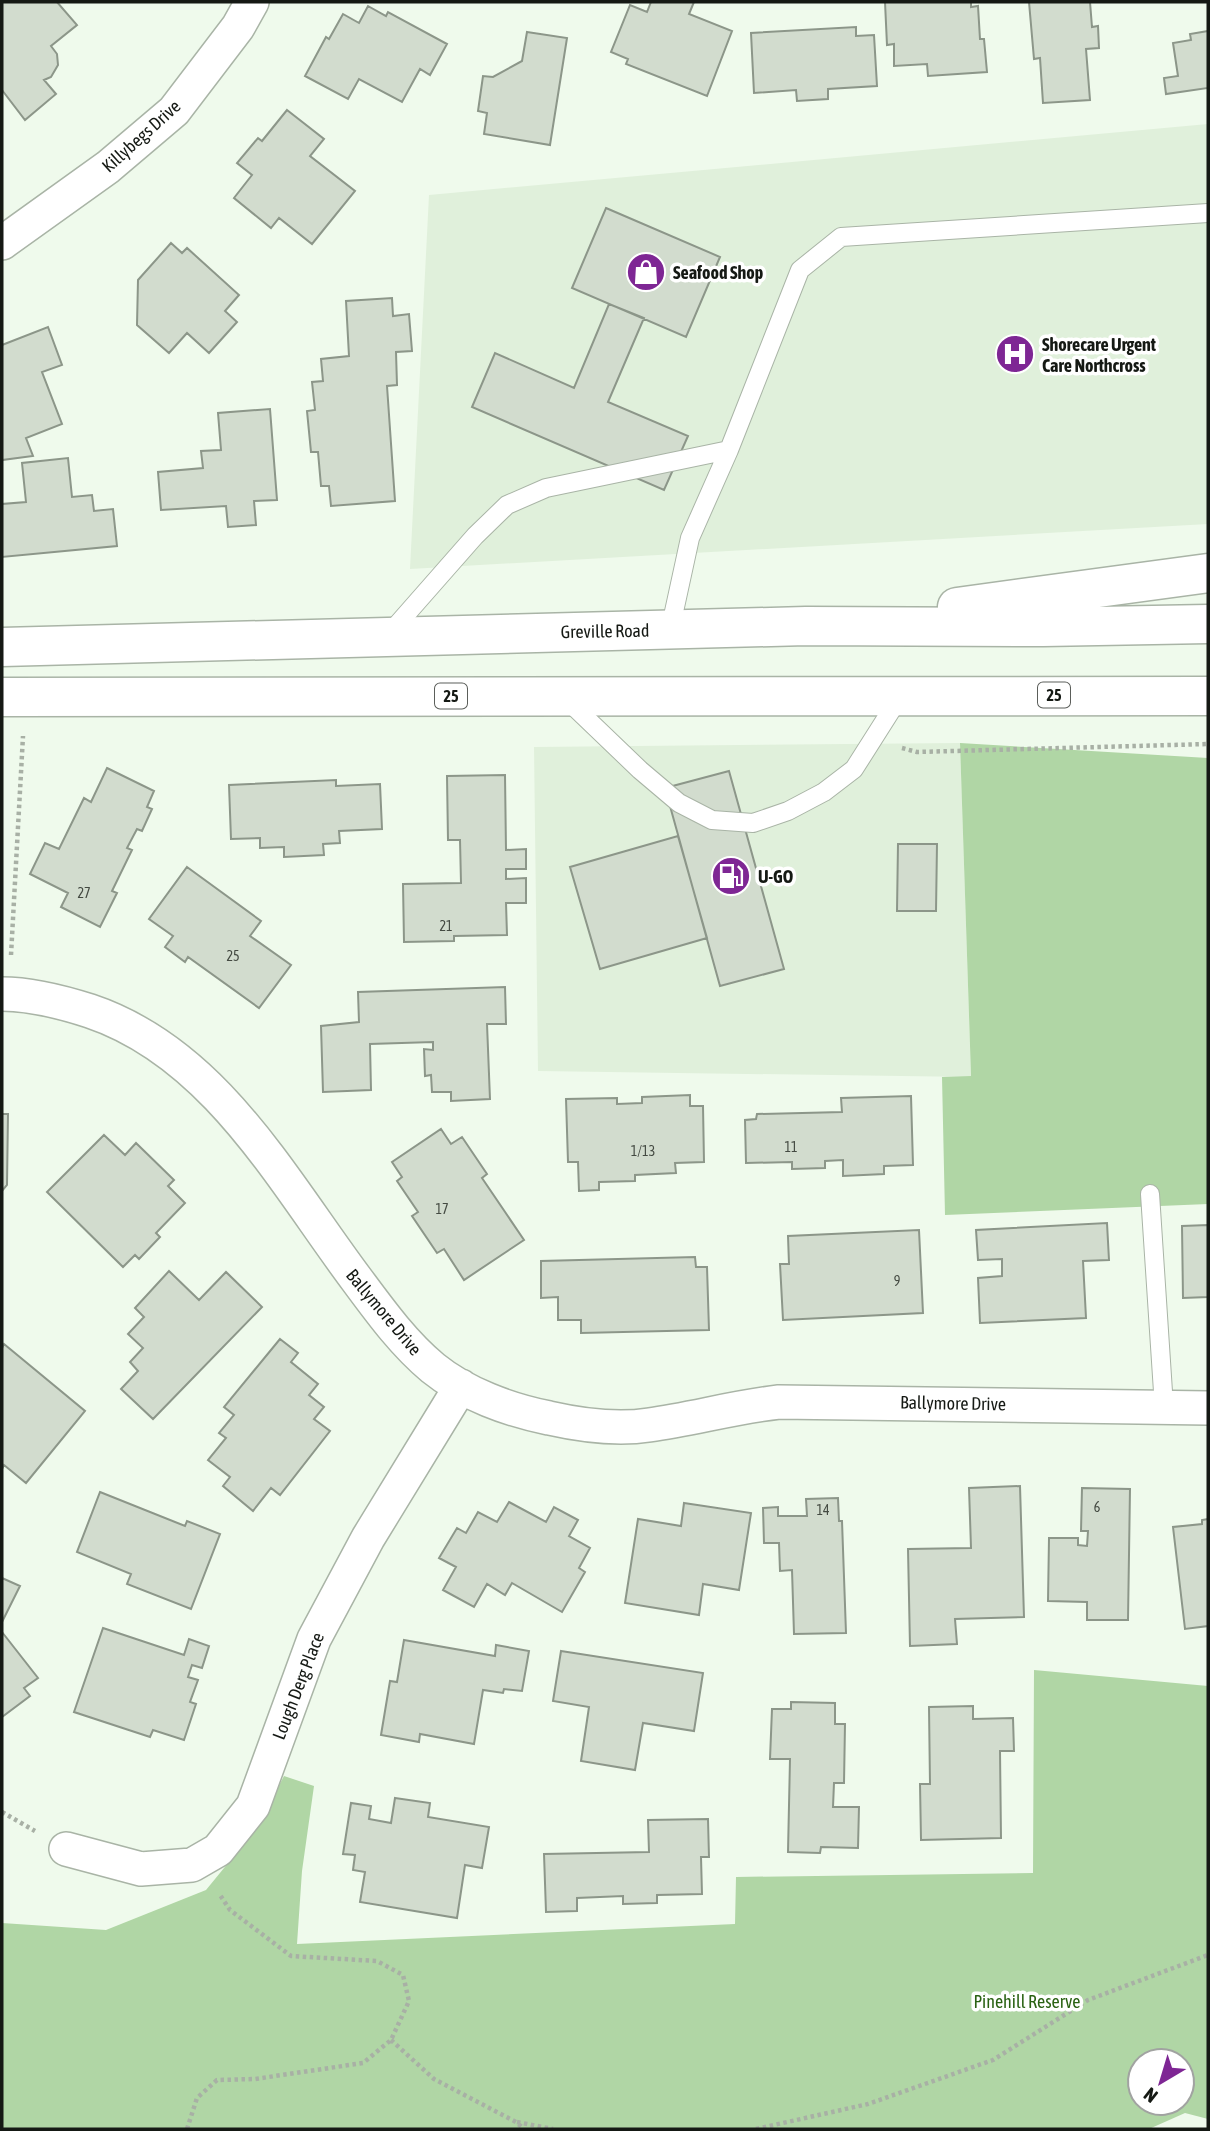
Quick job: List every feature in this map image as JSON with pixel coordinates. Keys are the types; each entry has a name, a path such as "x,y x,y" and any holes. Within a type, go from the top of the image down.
{"main road":[{"path":"806,626 1151,583 1208,573"},
{"name":"Greville Road","path":"2,647 806,626 1043,627 1208,624"},
{"name":"25","path":"12,697 1208,696"}],"street":[{"name":"Killybegs Drive","path":"2,243 108,167 174,111 238,27 252,2"},
{"name":"Ballymore Drive","path":"5,994 73,1005 110,1018 139,1033 193,1073 258,1143 383,1316 434,1368 461,1386 518,1411 579,1423 647,1426 737,1407 779,1402 1205,1408"},
{"name":"Lough Derg Place","path":"66,1849 141,1869 192,1865 218,1850 253,1806 314,1639 368,1538 461,1386"}],"lane":[{"path":"670,630 690,538 729,450 800,270 841,237 1208,213"},
{"path":"387,637 475,536 507,505 546,488 729,450"},
{"path":"563,696 640,770 679,803 712,820 753,823 788,811 824,792 853,769 901,695"},
{"path":"1150,1194 1164,1407"}],"path":[{"path":"5,994 23,750 12,697"},
{"path":"187,2129 197,2098 217,2080 255,2079 363,2063 391,2040 409,2001 403,1975 377,1961 291,1956 229,1910 202,1860"},
{"path":"756,2129 868,2104 993,2060 1088,2000 1208,1955"},
{"path":"391,2040 434,2079 516,2122 524,2129"},
{"path":"516,2122 553,2129"}],"shaded area":[{"path":"1208,124 1208,524 410,569 429,195"},
{"path":"960,743 971,1077 538,1071 534,747"}],"green space":[{"path":"960,743 1208,758 1208,1204 945,1215 942,1077 971,1076"},
{"name":"Pinehill Reserve","path":"1034,1670 1208,1686 1208,2119 1196,2116 1196,2047 1126,2047 1126,2117 1176,2117 1149,2129 2,2129 2,1923 106,1930 206,1890 256,1829 284,1776 314,1786 302,1871 297,1944 735,1924 736,1877 1033,1873"}],"building":[{"path":"2,2 57,2 77,25 51,46 57,54 58,65 51,77 44,80 56,94 25,120 2,90"},
{"path":"651,2 694,2 689,14 732,31 707,96 626,64 628,59 611,52 630,5 647,12"},
{"path":"885,2 971,2 971,7 978,6 980,39 984,39 987,72 928,76 927,64 894,66 894,44 887,45"},
{"path":"1029,2 1090,2 1092,27 1098,26 1099,48 1086,49 1090,100 1043,103 1040,58 1034,59"},
{"path":"368,6 386,16 388,12 447,44 430,75 420,69 402,102 359,79 348,99 305,76 326,37 329,39 343,14 359,23"},
{"path":"856,27 856,36 874,35 877,86 828,89 828,99 797,101 796,90 754,93 751,33"},
{"path":"1208,31 1208,88 1166,94 1164,78 1178,76 1173,43 1191,40 1190,34"},
{"path":"527,32 567,38 550,145 484,134 487,113 478,111 483,76 493,77 522,61"},
{"path":"287,110 324,139 310,156 355,191 312,244 279,218 271,228 234,198 252,175 237,163 258,138 262,141"},
{"name":"Seafood Shop","path":"606,208 720,257 686,337 572,288"},
{"path":"171,243 182,253 187,248 239,295 225,311 237,322 209,353 187,333 169,353 137,325 138,280"},
{"path":"392,298 393,316 409,314 412,351 396,352 397,385 387,386 395,501 331,506 329,486 321,486 318,452 311,452 307,411 315,410 312,382 323,381 321,359 349,356 346,301"},
{"path":"609,304 644,318 608,402 688,436 664,490 472,407 495,353 574,388"},
{"path":"48,327 62,365 42,372 62,424 26,438 33,456 2,460 2,345"},
{"path":"270,409 277,500 254,501 256,525 228,527 226,506 161,510 158,472 203,468 201,451 221,450 218,413"},
{"path":"68,458 72,497 92,495 94,511 113,509 117,546 2,557 2,504 26,502 22,463"},
{"path":"107,768 154,791 147,807 152,809 142,831 137,829 127,848 132,850 112,891 117,893 100,927 61,907 68,893 30,874 45,843 59,849 84,798 91,802"},
{"path":"729,771 784,969 720,986 665,788"},
{"path":"505,775 506,850 526,849 526,869 506,869 506,879 526,878 526,903 506,903 507,935 454,936 454,941 404,942 403,884 461,883 460,840 448,840 447,776"},
{"path":"336,780 336,786 380,784 382,829 339,831 340,843 323,844 324,855 284,857 284,847 260,848 260,838 231,839 229,785"},
{"path":"678,836 707,938 600,969 570,867"},
{"path":"898,844 937,844 936,911 897,911"},
{"path":"187,867 261,921 250,936 291,965 259,1008 188,957 185,962 165,947 173,936 149,919"},
{"path":"505,987 506,1024 487,1024 490,1099 451,1101 451,1092 432,1092 431,1075 425,1076 424,1049 433,1050 433,1042 370,1044 371,1090 323,1092 321,1026 359,1022 358,992"},
{"path":"690,1095 690,1106 703,1106 704,1162 675,1163 676,1173 635,1175 635,1181 599,1182 599,1190 579,1191 578,1162 568,1162 566,1099 617,1098 617,1104 642,1103 642,1097"},
{"path":"911,1096 913,1165 884,1166 884,1174 843,1176 843,1160 825,1161 825,1168 792,1169 792,1162 746,1163 745,1120 756,1119 757,1114 842,1112 841,1098"},
{"path":"2,1114 8,1114 7,1185 2,1191"},
{"path":"441,1129 451,1144 462,1137 487,1174 482,1178 524,1240 464,1280 444,1249 437,1253 412,1216 418,1212 397,1181 402,1177 392,1162"},
{"path":"104,1135 125,1155 136,1143 174,1180 168,1186 185,1203 156,1233 160,1237 139,1259 135,1255 123,1267 47,1192"},
{"path":"1107,1223 1109,1260 1083,1261 1086,1318 980,1323 978,1278 1002,1276 1002,1259 978,1260 976,1230"},
{"path":"1208,1225 1208,1297 1183,1298 1182,1226"},
{"path":"919,1230 923,1313 783,1320 780,1264 789,1264 788,1236"},
{"path":"695,1257 696,1267 707,1267 709,1330 581,1333 581,1320 558,1320 558,1297 541,1298 541,1261"},
{"path":"169,1271 199,1300 226,1272 262,1307 153,1419 121,1389 138,1371 130,1362 143,1348 128,1334 144,1317 135,1308"},
{"path":"280,1339 298,1353 291,1362 318,1384 309,1395 324,1407 314,1419 330,1431 280,1495 271,1488 253,1511 223,1486 230,1477 208,1460 226,1438 219,1433 234,1415 224,1407"},
{"path":"4,1344 85,1411 26,1483 4,1465 2,1469"},
{"path":"1020,1486 1024,1617 955,1619 957,1644 910,1646 908,1549 971,1548 969,1488"},
{"path":"1082,1488 1130,1489 1128,1620 1087,1620 1087,1602 1048,1601 1049,1538 1078,1538 1078,1545 1087,1546 1088,1531 1081,1531"},
{"path":"100,1492 185,1526 187,1521 220,1534 191,1609 127,1584 131,1574 77,1552"},
{"path":"838,1498 839,1521 842,1521 846,1633 794,1634 792,1570 780,1571 779,1543 764,1543 763,1508 778,1507 778,1516 807,1516 806,1499"},
{"path":"509,1502 546,1522 554,1507 578,1520 569,1536 590,1548 579,1568 585,1572 562,1612 512,1583 505,1595 487,1584 474,1607 443,1590 456,1567 439,1558 457,1528 466,1533 478,1512 497,1522"},
{"path":"684,1503 751,1513 739,1590 703,1584 699,1615 625,1603 638,1519 681,1526"},
{"path":"1208,1519 1208,1626 1185,1629 1173,1527 1202,1524 1202,1520"},
{"path":"2,1578 20,1586 2,1622"},
{"path":"103,1628 184,1655 189,1639 209,1646 202,1668 192,1665 188,1677 198,1680 190,1702 196,1704 184,1740 153,1730 150,1737 74,1712"},
{"path":"2,1632 38,1678 24,1688 30,1696 2,1717"},
{"path":"404,1640 495,1656 496,1645 529,1651 522,1691 504,1689 503,1693 483,1690 474,1744 420,1734 419,1742 381,1735 390,1681 397,1682"},
{"path":"561,1651 703,1673 694,1731 643,1723 635,1770 581,1761 589,1707 553,1701"},
{"path":"791,1702 835,1703 835,1724 845,1724 844,1783 834,1783 833,1807 859,1807 858,1848 821,1847 820,1853 788,1852 790,1759 770,1759 772,1709 791,1709"},
{"path":"973,1706 973,1719 1013,1718 1014,1751 1000,1751 1001,1838 921,1840 920,1784 930,1784 929,1707"},
{"path":"395,1798 430,1803 428,1817 489,1827 482,1868 465,1865 457,1918 360,1902 365,1872 353,1870 355,1855 343,1854 351,1803 371,1806 369,1819 391,1823"},
{"path":"708,1819 709,1857 701,1857 702,1894 657,1895 657,1903 623,1904 623,1896 577,1898 577,1911 546,1912 544,1854 649,1852 648,1820"}],"place":[{"name":"Seafood Shop","path":"646,272"},
{"name":"Shorecare Urgent Care Northcross","path":"1015,354"},
{"name":"U-GO","path":"731,876"}]}
